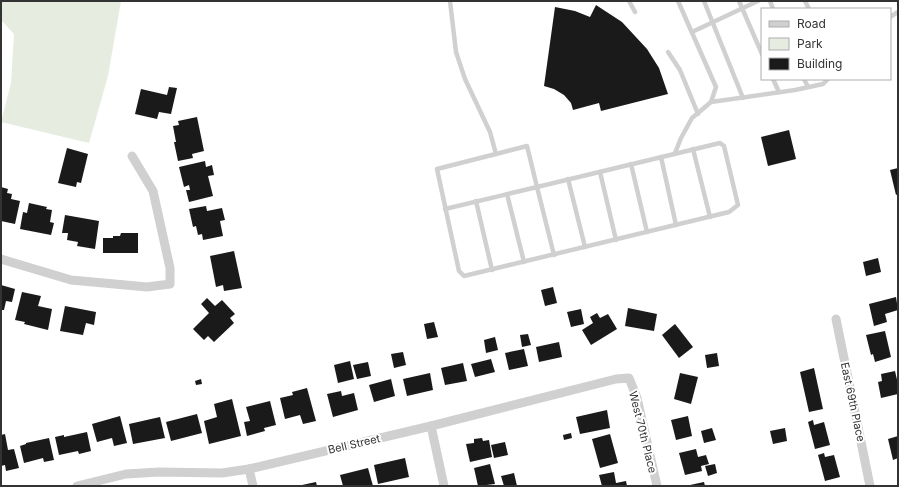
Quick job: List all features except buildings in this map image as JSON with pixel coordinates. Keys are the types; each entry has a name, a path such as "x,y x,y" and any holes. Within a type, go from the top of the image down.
{"street":[{"path":"1,259 71,280 147,287 170,284 170,268 153,191 132,156"},
{"name":"East 69th Place","path":"836,318 870,486"},
{"name":"Bell Street","path":"77,486 126,474 159,472 222,473 249,469 431,426 616,379 629,378"},
{"name":"West 70th Place","path":"629,378 637,398 657,486"},
{"path":"431,426 444,486"},
{"path":"249,469 253,486"}],"lane":[{"path":"450,1 456,52 465,79 490,132 496,154"},
{"path":"630,1 635,12"},
{"path":"675,153 680,138 692,118 711,102 716,87 678,1"},
{"path":"704,1 743,98"},
{"path":"739,1 761,52"},
{"path":"692,32 714,23 758,1"},
{"path":"668,52 680,70 698,114"},
{"path":"773,80 779,92"},
{"path":"804,80 808,87"},
{"path":"711,102 808,87 823,84 827,80"},
{"path":"445,209 476,201 507,194 537,187 568,180 675,153 720,143 724,146 738,205 729,212 710,217 585,247 554,255 492,270 464,276 459,271 445,209 437,169 527,146 537,187 554,255"},
{"path":"693,150 710,217"},
{"path":"661,157 676,225"},
{"path":"632,164 647,232"},
{"path":"600,172 616,240"},
{"path":"568,180 585,247"},
{"path":"507,194 524,262"},
{"path":"476,201 492,270"}],"green space":[{"path":"1,1 121,1 108,76 89,143 1,122 11,83 14,34 1,20"}]}
